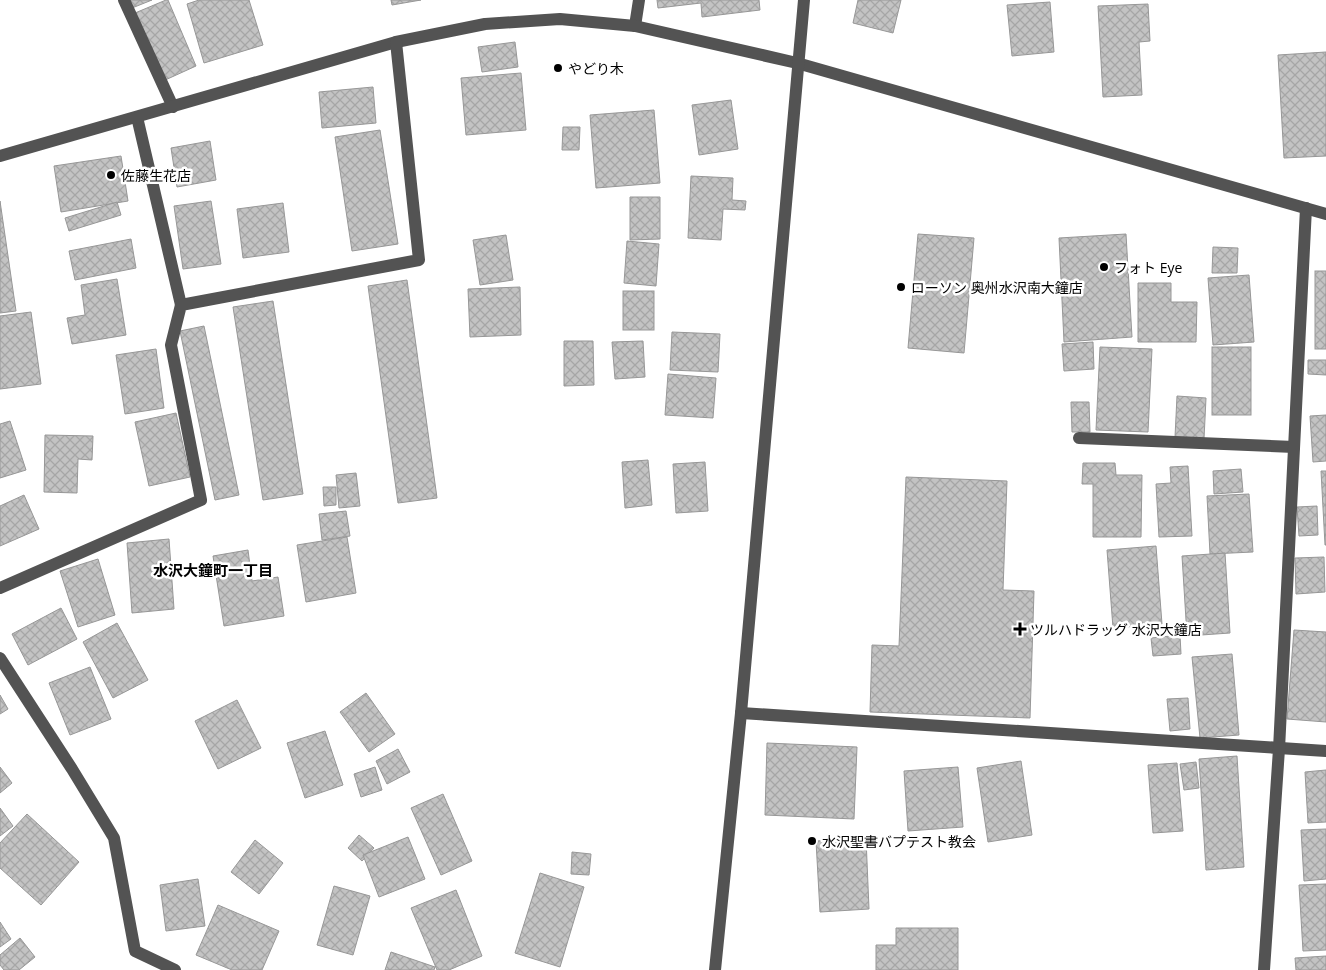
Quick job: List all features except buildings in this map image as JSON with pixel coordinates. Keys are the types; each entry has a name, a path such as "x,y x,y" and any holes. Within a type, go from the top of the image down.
{"street":[{"path":"124,0 173,107"},
{"path":"635,26 639,0"},
{"path":"715,970 741,713 804,0"},
{"path":"0,156 396,42 485,24 560,19 635,26 798,63 1326,214"},
{"path":"181,304 419,260 396,42"},
{"path":"0,588 201,500 171,345 181,304 137,117"},
{"path":"1264,970 1280,749 1306,208"},
{"path":"1079,438 1294,447"},
{"path":"0,658 114,838 135,951 175,970"},
{"path":"741,713 1326,751"}],"place":[{"name":"やどり木","path":"558,68"},
{"name":"佐藤生花店","path":"111,175"},
{"name":"フォト Eye","path":"1104,267"},
{"name":"ローソン 奥州水沢南大鐘店","path":"901,287"},
{"name":"ツルハドラッグ 水沢大鐘店","path":"1020,629"},
{"name":"水沢聖書バプテスト教会","path":"812,841"}],"district":[{"name":"水沢大鐘町一丁目","path":"213,570"}]}
